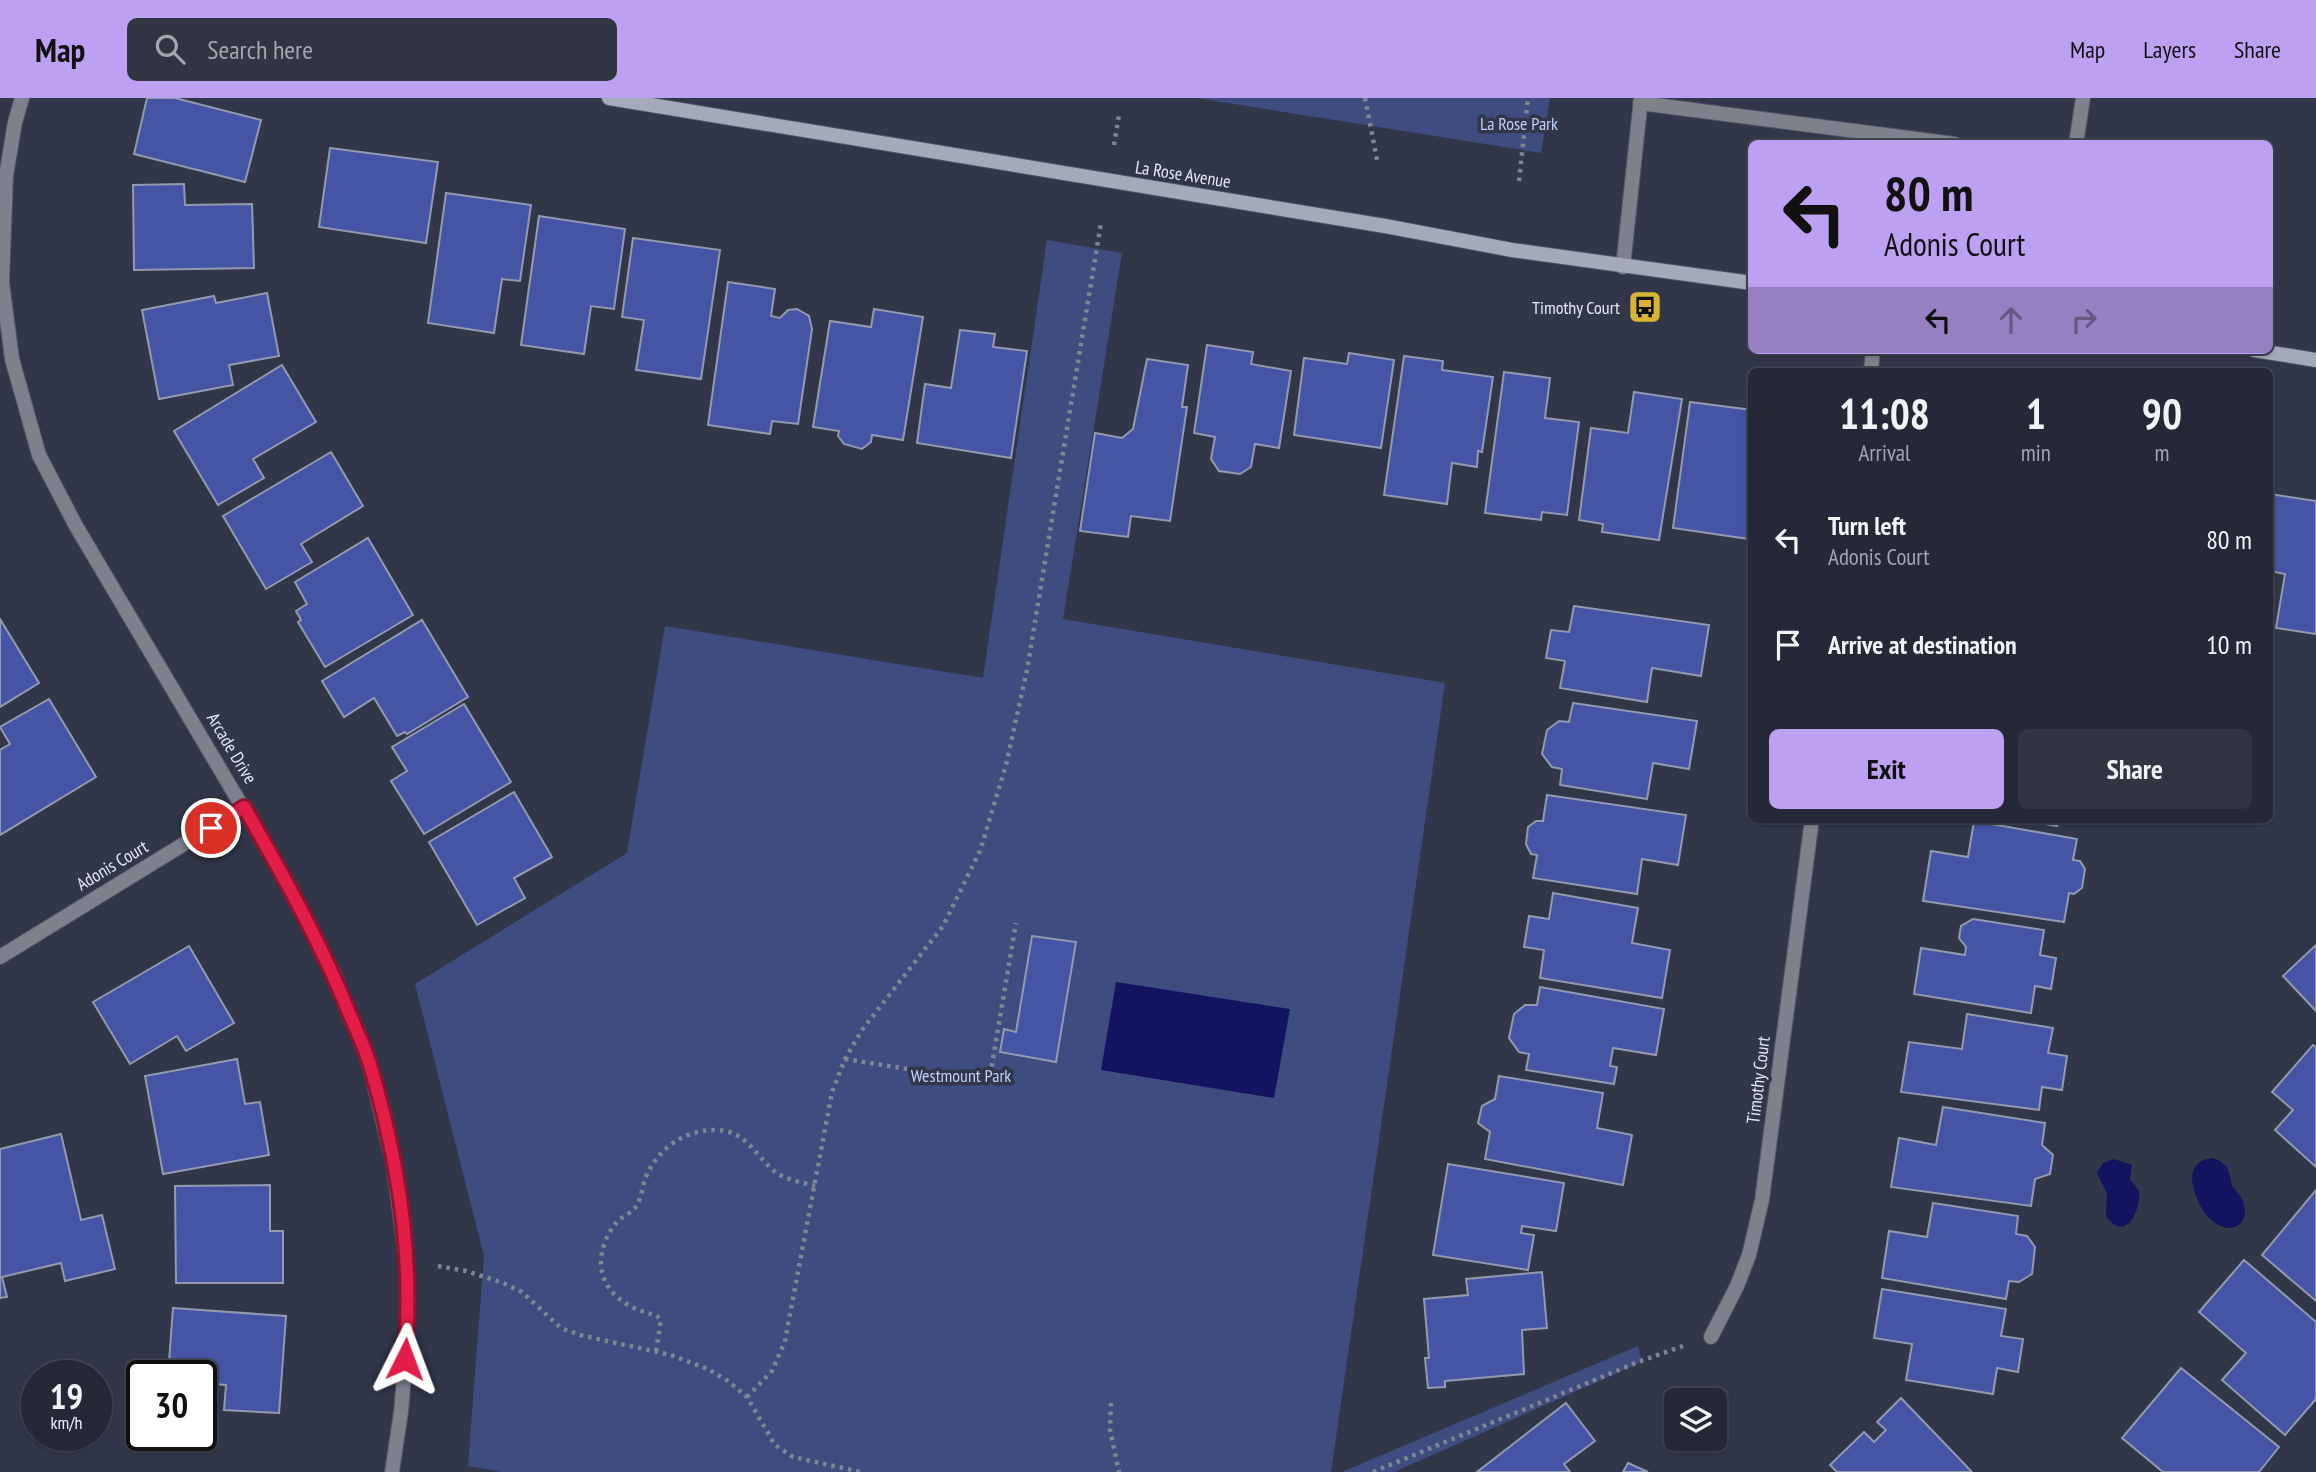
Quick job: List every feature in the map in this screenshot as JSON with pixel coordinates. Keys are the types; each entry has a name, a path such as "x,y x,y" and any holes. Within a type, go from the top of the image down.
{"street":[{"name":"Arcade Drive","path":"22,98 6,176 2,282 12,359 39,455 76,526 288,884 334,974 369,1064 393,1162 406,1260 408,1332 401,1412 392,1472"},
{"name":"La Rose Avenue","path":"609,98 1623,267 1748,283"},
{"path":"2077,140 2083,98"},
{"path":"1623,267 1640,101 1926,140"},
{"path":"2273,353 2316,360"},
{"name":"Adonis Court","path":"0,957 244,807"},
{"name":"Timothy Court","path":"1711,1337 1737,1286 1749,1255 1762,1200 1811,823"}],"path":[{"path":"1365,98 1377,159"},
{"path":"1520,181 1528,98"},
{"path":"1114,145 1119,115"},
{"path":"747,1397 772,1371 785,1342 832,1092 845,1059 862,1030 943,926 983,839 1006,765 1027,670 1101,223"},
{"path":"845,1059 989,1082 1016,923"},
{"path":"656,1351 661,1320 657,1315 631,1307 618,1298 608,1286 601,1270 602,1251 607,1237 616,1223 635,1208 652,1163 665,1148 683,1136 701,1131 718,1130 734,1134 749,1142 776,1173 815,1186"},
{"path":"406,1260 466,1271 503,1283 522,1292 561,1328 580,1335 656,1351 708,1369 747,1397 775,1445 793,1457 861,1472"},
{"path":"1373,1472 1638,1362 1711,1337"},
{"path":"1111,1403 1110,1430 1119,1472"}],"green space":[{"name":"La Rose Park","path":"1197,98 1550,98 1541,153"},
{"name":"Westmount Park","path":"1047,240 1122,253 1063,619 1445,683 1331,1472 501,1472 468,1466 484,1256 415,984 627,853 665,626 983,678"},
{"path":"1638,1346 1642,1362 1394,1472 1342,1472"}],"shaded area":[{"path":"1116,982 1290,1009 1274,1098 1101,1070"},
{"path":"2213,1158 2225,1166 2232,1186 2242,1199 2245,1210 2238,1226 2219,1226 2209,1217 2195,1194 2192,1177 2194,1169 2202,1161"},
{"path":"2114,1159 2132,1165 2130,1179 2139,1191 2135,1215 2126,1225 2120,1227 2106,1216 2107,1194 2097,1173 2103,1163"}],"building":[{"path":"147,98 175,98 261,120 245,182 134,154"},
{"path":"330,148 438,162 426,243 319,227"},
{"path":"184,184 185,205 252,204 254,268 134,270 133,185"},
{"path":"446,193 531,205 520,281 502,279 494,333 428,323"},
{"path":"539,216 625,229 614,309 591,306 584,354 521,345"},
{"path":"633,238 720,250 701,379 636,370 644,320 622,317"},
{"path":"728,282 775,289 771,316 780,318 788,310 797,309 809,316 812,329 798,424 772,421 770,434 708,425"},
{"path":"267,293 279,356 229,365 233,385 159,399 142,310 214,296 216,303"},
{"path":"874,309 923,317 903,440 872,435 871,442 862,449 844,444 838,436 839,431 813,427 830,321 871,327"},
{"path":"960,330 995,334 993,347 1027,351 1011,458 917,443 925,384 951,388"},
{"path":"1207,345 1253,352 1251,364 1291,371 1279,448 1255,444 1251,467 1240,474 1219,471 1211,459 1215,437 1194,433"},
{"path":"1349,353 1394,360 1381,448 1294,435 1304,358 1347,364"},
{"path":"1404,356 1443,361 1442,370 1493,377 1482,452 1478,451 1477,467 1452,463 1447,504 1384,495"},
{"path":"1147,359 1188,365 1182,407 1187,407 1170,521 1131,516 1128,537 1080,531 1095,433 1122,438 1133,429"},
{"path":"282,365 316,422 253,459 264,478 218,505 174,431"},
{"path":"1504,372 1550,378 1545,418 1579,422 1567,515 1542,512 1541,520 1485,513"},
{"path":"1634,392 1682,399 1659,540 1602,532 1603,524 1579,520 1591,428 1628,433"},
{"path":"1690,402 1748,409 1748,539 1673,528"},
{"path":"331,452 363,506 301,544 312,562 266,589 223,516"},
{"path":"2273,494 2316,501 2316,634 2276,628 2285,574 2273,572"},
{"path":"368,538 413,615 325,667 298,622 301,620 296,611 307,604 295,582"},
{"path":"1574,606 1709,625 1701,676 1652,668 1647,702 1560,688 1565,661 1546,658 1551,630 1569,632"},
{"path":"0,619 39,683 0,707"},
{"path":"422,620 468,697 407,734 405,732 397,736 374,698 344,717 322,681"},
{"path":"49,699 96,777 0,835 0,750 10,744 0,727"},
{"path":"1573,703 1697,721 1689,769 1653,763 1647,799 1560,785 1562,769 1552,767 1542,754 1547,730 1559,721 1569,722"},
{"path":"464,704 511,782 424,834 391,781 407,771 392,747"},
{"path":"514,792 552,857 514,878 525,898 477,925 429,842"},
{"path":"1547,795 1686,815 1678,865 1642,859 1637,894 1533,878 1537,855 1531,854 1526,844 1528,827 1536,821 1543,821"},
{"path":"1974,823 2077,839 2073,860 2080,861 2085,869 2082,888 2074,894 2069,893 2064,922 1923,901 1931,851 1968,857"},
{"path":"1553,893 1638,908 1632,943 1670,950 1662,998 1540,978 1544,950 1524,947 1529,916 1549,919"},
{"path":"1973,919 2044,930 2040,955 2056,958 2051,989 2035,986 2031,1013 1914,994 1921,948 1965,955 1966,947 1959,938 1961,926"},
{"path":"1032,936 1076,942 1056,1062 1000,1052 1004,1029 1016,1032"},
{"path":"2316,945 2316,1011 2283,976"},
{"path":"189,946 234,1023 186,1051 177,1036 130,1064 93,1002"},
{"path":"1540,987 1664,1009 1656,1055 1613,1048 1610,1066 1617,1067 1614,1084 1526,1070 1529,1054 1519,1052 1509,1038 1514,1014 1525,1005 1537,1005"},
{"path":"1967,1014 2053,1028 2048,1053 2067,1056 2062,1090 2042,1087 2039,1110 1901,1092 1909,1042 1962,1049"},
{"path":"2313,1045 2316,1047 2316,1167 2275,1130 2293,1110 2272,1092"},
{"path":"237,1059 245,1104 260,1102 269,1155 163,1174 145,1076"},
{"path":"1499,1076 1603,1093 1597,1128 1632,1135 1623,1185 1485,1159 1490,1132 1478,1123 1482,1106 1495,1099"},
{"path":"1943,1107 2045,1123 2042,1145 2053,1155 2050,1174 2035,1179 2031,1206 1891,1187 1899,1138 1936,1145"},
{"path":"61,1134 81,1220 102,1215 115,1269 65,1281 61,1263 2,1277 7,1297 0,1298 0,1149"},
{"path":"1448,1164 1564,1183 1556,1231 1522,1226 1521,1233 1534,1235 1528,1270 1433,1255"},
{"path":"270,1185 270,1231 283,1231 283,1283 176,1283 175,1186"},
{"path":"2316,1190 2316,1301 2262,1255"},
{"path":"1933,1203 2018,1216 2016,1234 2027,1236 2035,1247 2032,1274 2019,1282 2009,1281 2006,1299 1882,1278 1889,1231 1927,1237"},
{"path":"2244,1260 2316,1322 2316,1399 2285,1435 2222,1380 2246,1353 2199,1312"},
{"path":"1542,1272 1547,1328 1522,1330 1524,1374 1445,1381 1445,1387 1428,1388 1425,1358 1429,1358 1424,1299 1468,1295 1466,1279"},
{"path":"1882,1289 2006,1309 2001,1336 2023,1339 2018,1372 1997,1368 1993,1394 1906,1380 1912,1344 1874,1338"},
{"path":"173,1308 286,1316 279,1413 224,1410 226,1385 217,1384 217,1360 169,1360"},
{"path":"2181,1368 2279,1447 2259,1472 2163,1472 2122,1438"},
{"path":"1901,1398 1972,1472 1837,1472 1830,1465 1864,1432 1874,1442 1886,1430 1877,1422"},
{"path":"1566,1403 1595,1441 1564,1464 1570,1472 1477,1472"},
{"path":"1628,1463 1648,1472 1623,1472"}],"place":[{"name":"Timothy Court","path":"1645,307"}],"route":[{"path":"211,828 244,807 288,884 334,974 369,1064 393,1162 406,1260 408,1332 405,1359"}]}
